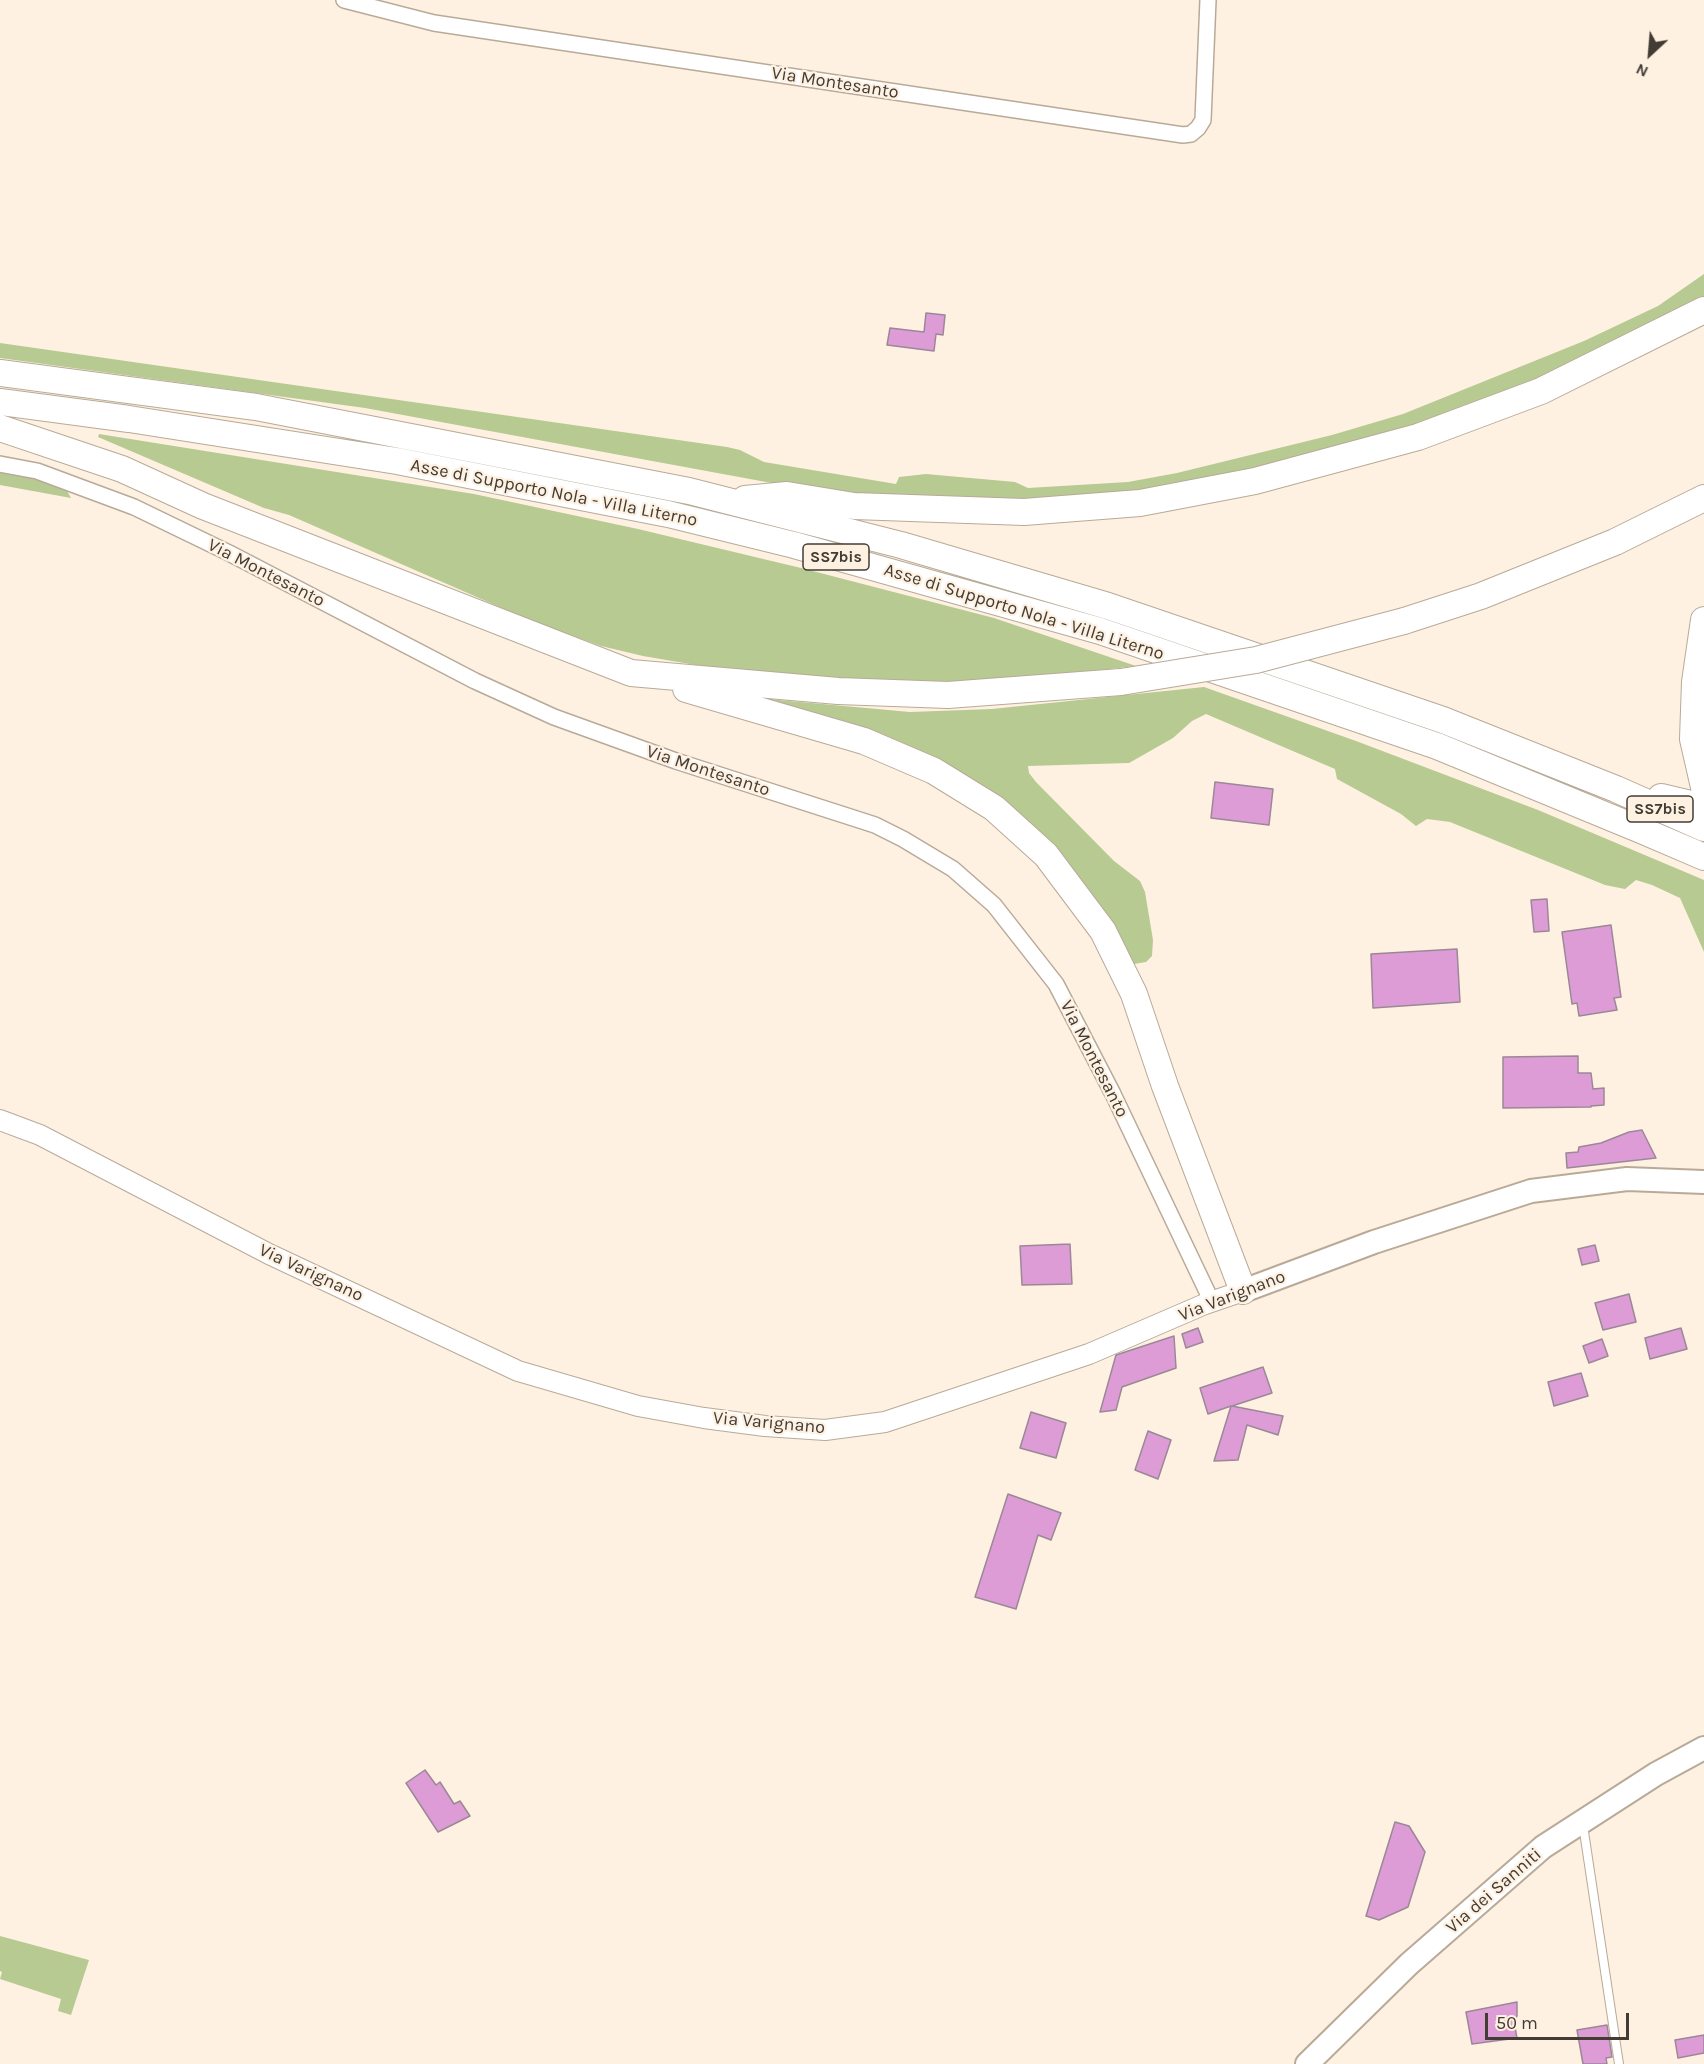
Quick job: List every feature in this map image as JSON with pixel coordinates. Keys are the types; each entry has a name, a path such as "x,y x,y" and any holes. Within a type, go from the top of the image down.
{"highway":[{"path":"728,501 787,495 854,506 1024,512 1140,503 1243,483 1418,437 1541,392 1704,310"},
{"name":"Asse di Supporto Nola - Villa Literno","path":"0,373 256,407 689,491 901,545 1108,606 1443,720 1616,789 1704,828"},
{"name":"Asse di Supporto Nola - Villa Literno","path":"0,402 129,419 397,461 668,514 794,545 1100,631 1437,746 1704,858"},
{"path":"0,428 122,469 203,506 631,674 864,741 934,771 994,808 1046,855 1103,931 1134,994 1165,1086 1243,1291"},
{"path":"631,674 838,691 948,695 1121,682 1256,660 1404,621 1481,596 1616,542 1704,498"},
{"path":"1704,620 1695,682 1693,739 1704,787"},
{"path":"1616,789 1704,807"}],"main road":[{"name":"Via Varignano","path":"1243,1291 1374,1242 1531,1191 1627,1179 1704,1182"},
{"name":"Via dei Sanniti","path":"1307,2064 1409,1965 1543,1847 1656,1774 1704,1748"}],"street":[{"name":"Via Montesanto","path":"344,0 434,22 1183,135 1191,134 1203,120 1209,0"},
{"name":"Via Montesanto","path":"0,464 37,471 134,507 229,553 475,681 554,717 676,761 874,825 903,839 953,869 994,905 1056,984 1113,1094 1212,1302"},
{"name":"Via Varignano","path":"0,1120 40,1136 269,1254 518,1371 638,1406 704,1418 765,1426 825,1430 885,1422 1089,1354 1243,1291"}],"lane":[{"path":"1582,1821 1587,1866 1619,2064"}],"green space":[{"path":"1704,274 1704,299 1525,386 1465,410 1308,460 1163,490 1020,503 842,496 365,408 0,358 0,343 727,447 740,450 764,462 896,484 899,477 926,474 1015,482 1028,488 1128,482 1177,473 1332,435 1403,414 1584,341 1658,306"},
{"path":"99,434 474,494 638,529 994,618 1136,666 1032,678 959,682 857,680 719,669 643,656 601,646 527,619 289,515 264,508 98,437"},
{"path":"0,468 66,489 71,498 0,485"},
{"path":"1204,687 1356,741 1538,810 1704,880 1704,952 1680,898 1636,880 1625,889 1605,885 1450,822 1427,819 1416,826 1401,814 1337,779 1335,769 1206,714 1192,721 1173,738 1129,763 1028,766 1029,773 1036,782 1114,861 1140,881 1145,892 1153,940 1152,956 1146,962 1134,964 1124,959 1041,840 767,699 910,712 992,709"},
{"path":"0,1936 89,1960 71,2015 58,2011 61,1999 0,1979 2,1972 0,1971"}],"building":[{"path":"926,313 945,315 943,335 936,334 934,351 887,345 890,328 924,332"},
{"path":"1215,782 1273,789 1269,825 1211,818"},
{"path":"1547,899 1549,931 1534,932 1531,900"},
{"path":"1611,925 1621,997 1614,998 1617,1010 1579,1016 1577,1003 1572,1004 1562,932"},
{"path":"1457,949 1460,1002 1373,1008 1371,954"},
{"path":"1578,1056 1578,1073 1591,1073 1593,1089 1604,1088 1604,1105 1503,1108 1503,1057"},
{"path":"1642,1130 1656,1158 1567,1168 1566,1153 1578,1152 1579,1147 1601,1143 1629,1132"},
{"path":"1070,1244 1072,1284 1022,1285 1020,1246"},
{"path":"1595,1245 1599,1261 1582,1265 1578,1249"},
{"path":"1629,1294 1636,1322 1603,1330 1595,1303"},
{"path":"1198,1328 1203,1342 1186,1348 1182,1334"},
{"path":"1681,1328 1687,1349 1650,1359 1645,1338"},
{"path":"1174,1336 1176,1368 1122,1387 1116,1410 1100,1412 1116,1355"},
{"path":"1602,1339 1608,1356 1589,1363 1583,1346"},
{"path":"1263,1367 1272,1393 1232,1406 1283,1416 1278,1435 1247,1425 1238,1460 1214,1461 1231,1406 1208,1414 1200,1388"},
{"path":"1581,1373 1588,1396 1554,1406 1548,1382"},
{"path":"1031,1412 1066,1423 1056,1458 1020,1448"},
{"path":"1148,1431 1171,1440 1158,1479 1135,1470"},
{"path":"1008,1494 1061,1513 1051,1540 1038,1535 1016,1609 975,1597"},
{"path":"425,1770 436,1785 440,1782 454,1804 460,1801 470,1816 438,1832 406,1783"},
{"path":"1395,1822 1409,1826 1425,1852 1408,1907 1379,1920 1366,1916"},
{"path":"1517,2002 1517,2016 1514,2022 1517,2038 1472,2044 1466,2012"},
{"path":"1607,2025 1612,2057 1606,2058 1607,2064 1583,2064 1577,2030"},
{"path":"1704,2035 1704,2053 1678,2058 1675,2040"}]}
